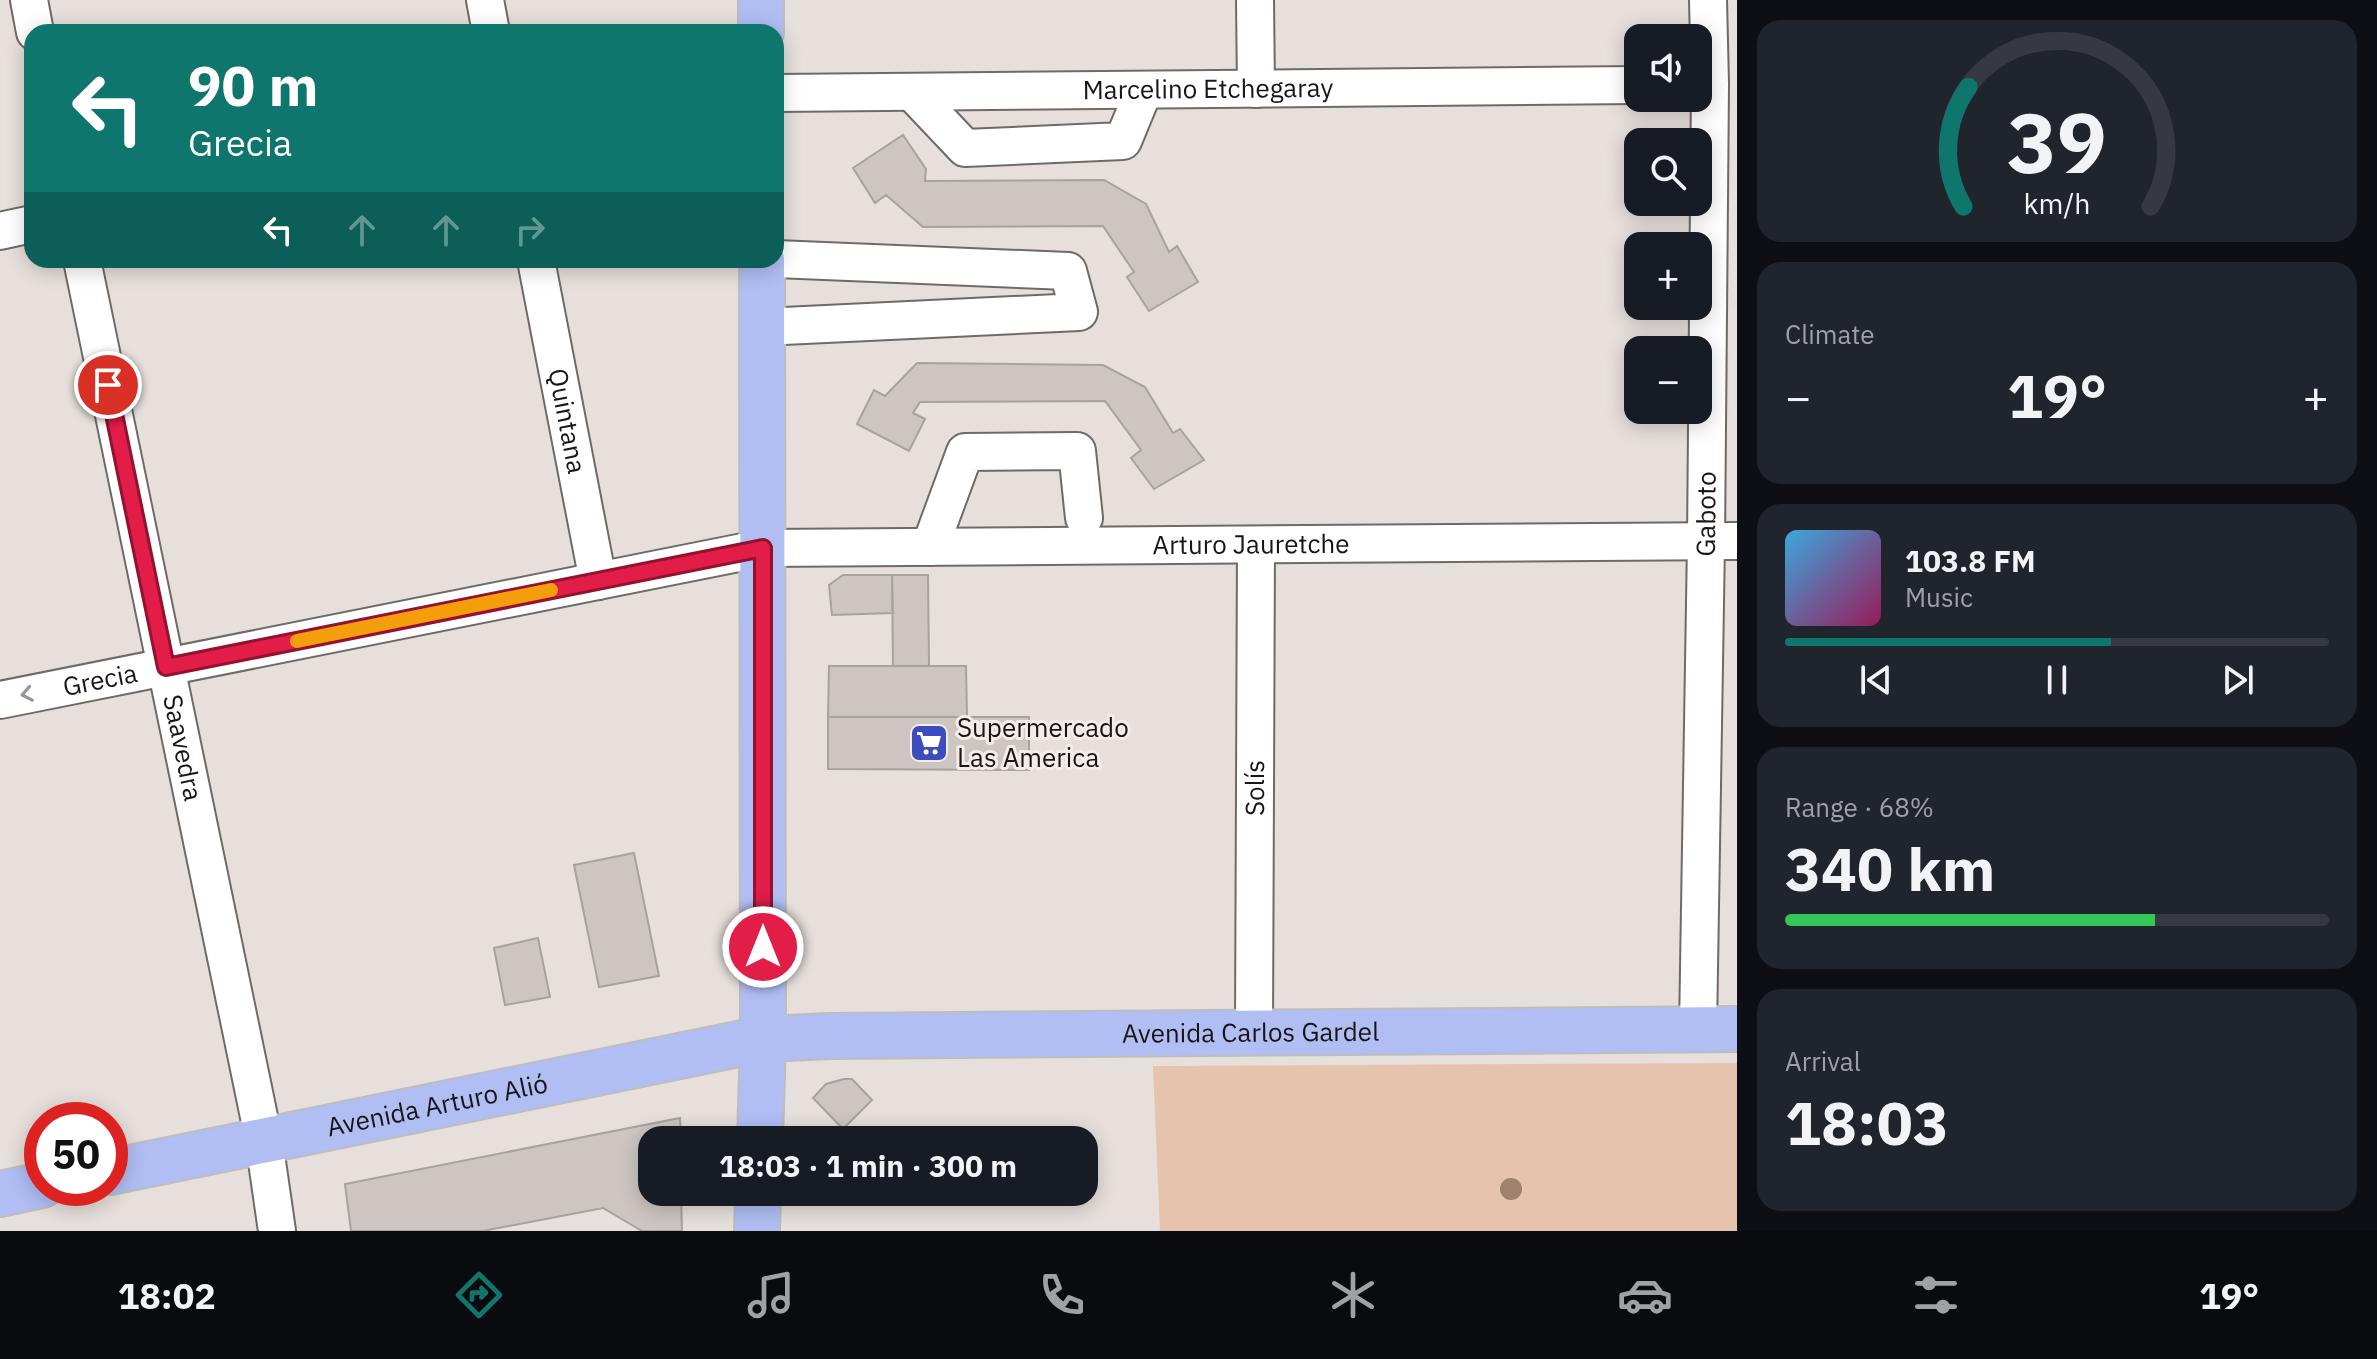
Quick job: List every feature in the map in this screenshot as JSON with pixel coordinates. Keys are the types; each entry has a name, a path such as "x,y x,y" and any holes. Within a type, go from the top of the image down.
{"main road":[{"path":"761,0 761,24"},
{"path":"760,1126 763,1039 762,268"},
{"name":"Avenida Carlos Gardel","path":"763,1039 1718,1030"},
{"name":"Avenida Arturo Alió","path":"128,1168 763,1039"},
{"path":"0,1194 24,1189"},
{"path":"757,1231 758,1206"}],"street":[{"path":"29,0 34,24"},
{"path":"485,0 490,24"},
{"path":"1255,0 1256,89"},
{"name":"Gaboto","path":"1708,0 1715,84 1722,542 1718,1030"},
{"name":"Marcelino Etchegaray","path":"784,93 1624,85"},
{"path":"912,92 965,148 1123,141 1144,90"},
{"path":"0,231 24,226"},
{"path":"762,327 1079,312 1068,271 784,259"},
{"name":"Saavedra","path":"84,268 264,1141 277,1231"},
{"name":"Quintana","path":"538,268 598,581"},
{"path":"930,547 965,452 1077,451 1084,518"},
{"name":"Arturo Jauretche","path":"763,548 1722,542"},
{"name":"Solís","path":"1254,1032 1256,545"},
{"name":"Grecia","path":"0,700 763,548"}],"shaded area":[{"path":"1737,1063 1737,1231 1160,1231 1153,1066"}],"building":[{"path":"903,135 926,169 925,181 1104,180 1146,204 1169,252 1177,246 1198,282 1149,311 1127,277 1134,272 1103,226 923,227 886,195 875,203 853,168"},
{"path":"917,363 1103,365 1145,387 1173,433 1180,429 1204,460 1154,489 1131,458 1141,450 1105,401 920,402 913,413 925,419 909,451 857,424 874,390 885,396"},
{"path":"843,575 892,575 893,613 832,615 829,585"},
{"path":"892,575 928,575 929,666 893,666"},
{"path":"829,666 966,666 967,717 828,717"},
{"name":"Supermercado Las America","path":"828,717 1029,717 1029,770 828,769"},
{"path":"634,853 659,976 599,987 574,865"},
{"path":"538,938 550,997 505,1005 494,948"},
{"path":"852,1079 872,1100 846,1126 840,1126 813,1098 826,1084"},
{"path":"680,1118 680,1126 639,1126"},
{"path":"638,1126 638,1206 681,1206 682,1231 642,1231 603,1208 483,1231 351,1231 345,1184"}],"slow traffic":[{"path":"297,641 551,590"}],"place":[{"name":"Supermercado Las America","path":"929,743"}],"route":[{"path":"108,385 166,667 763,548 763,947"}]}
